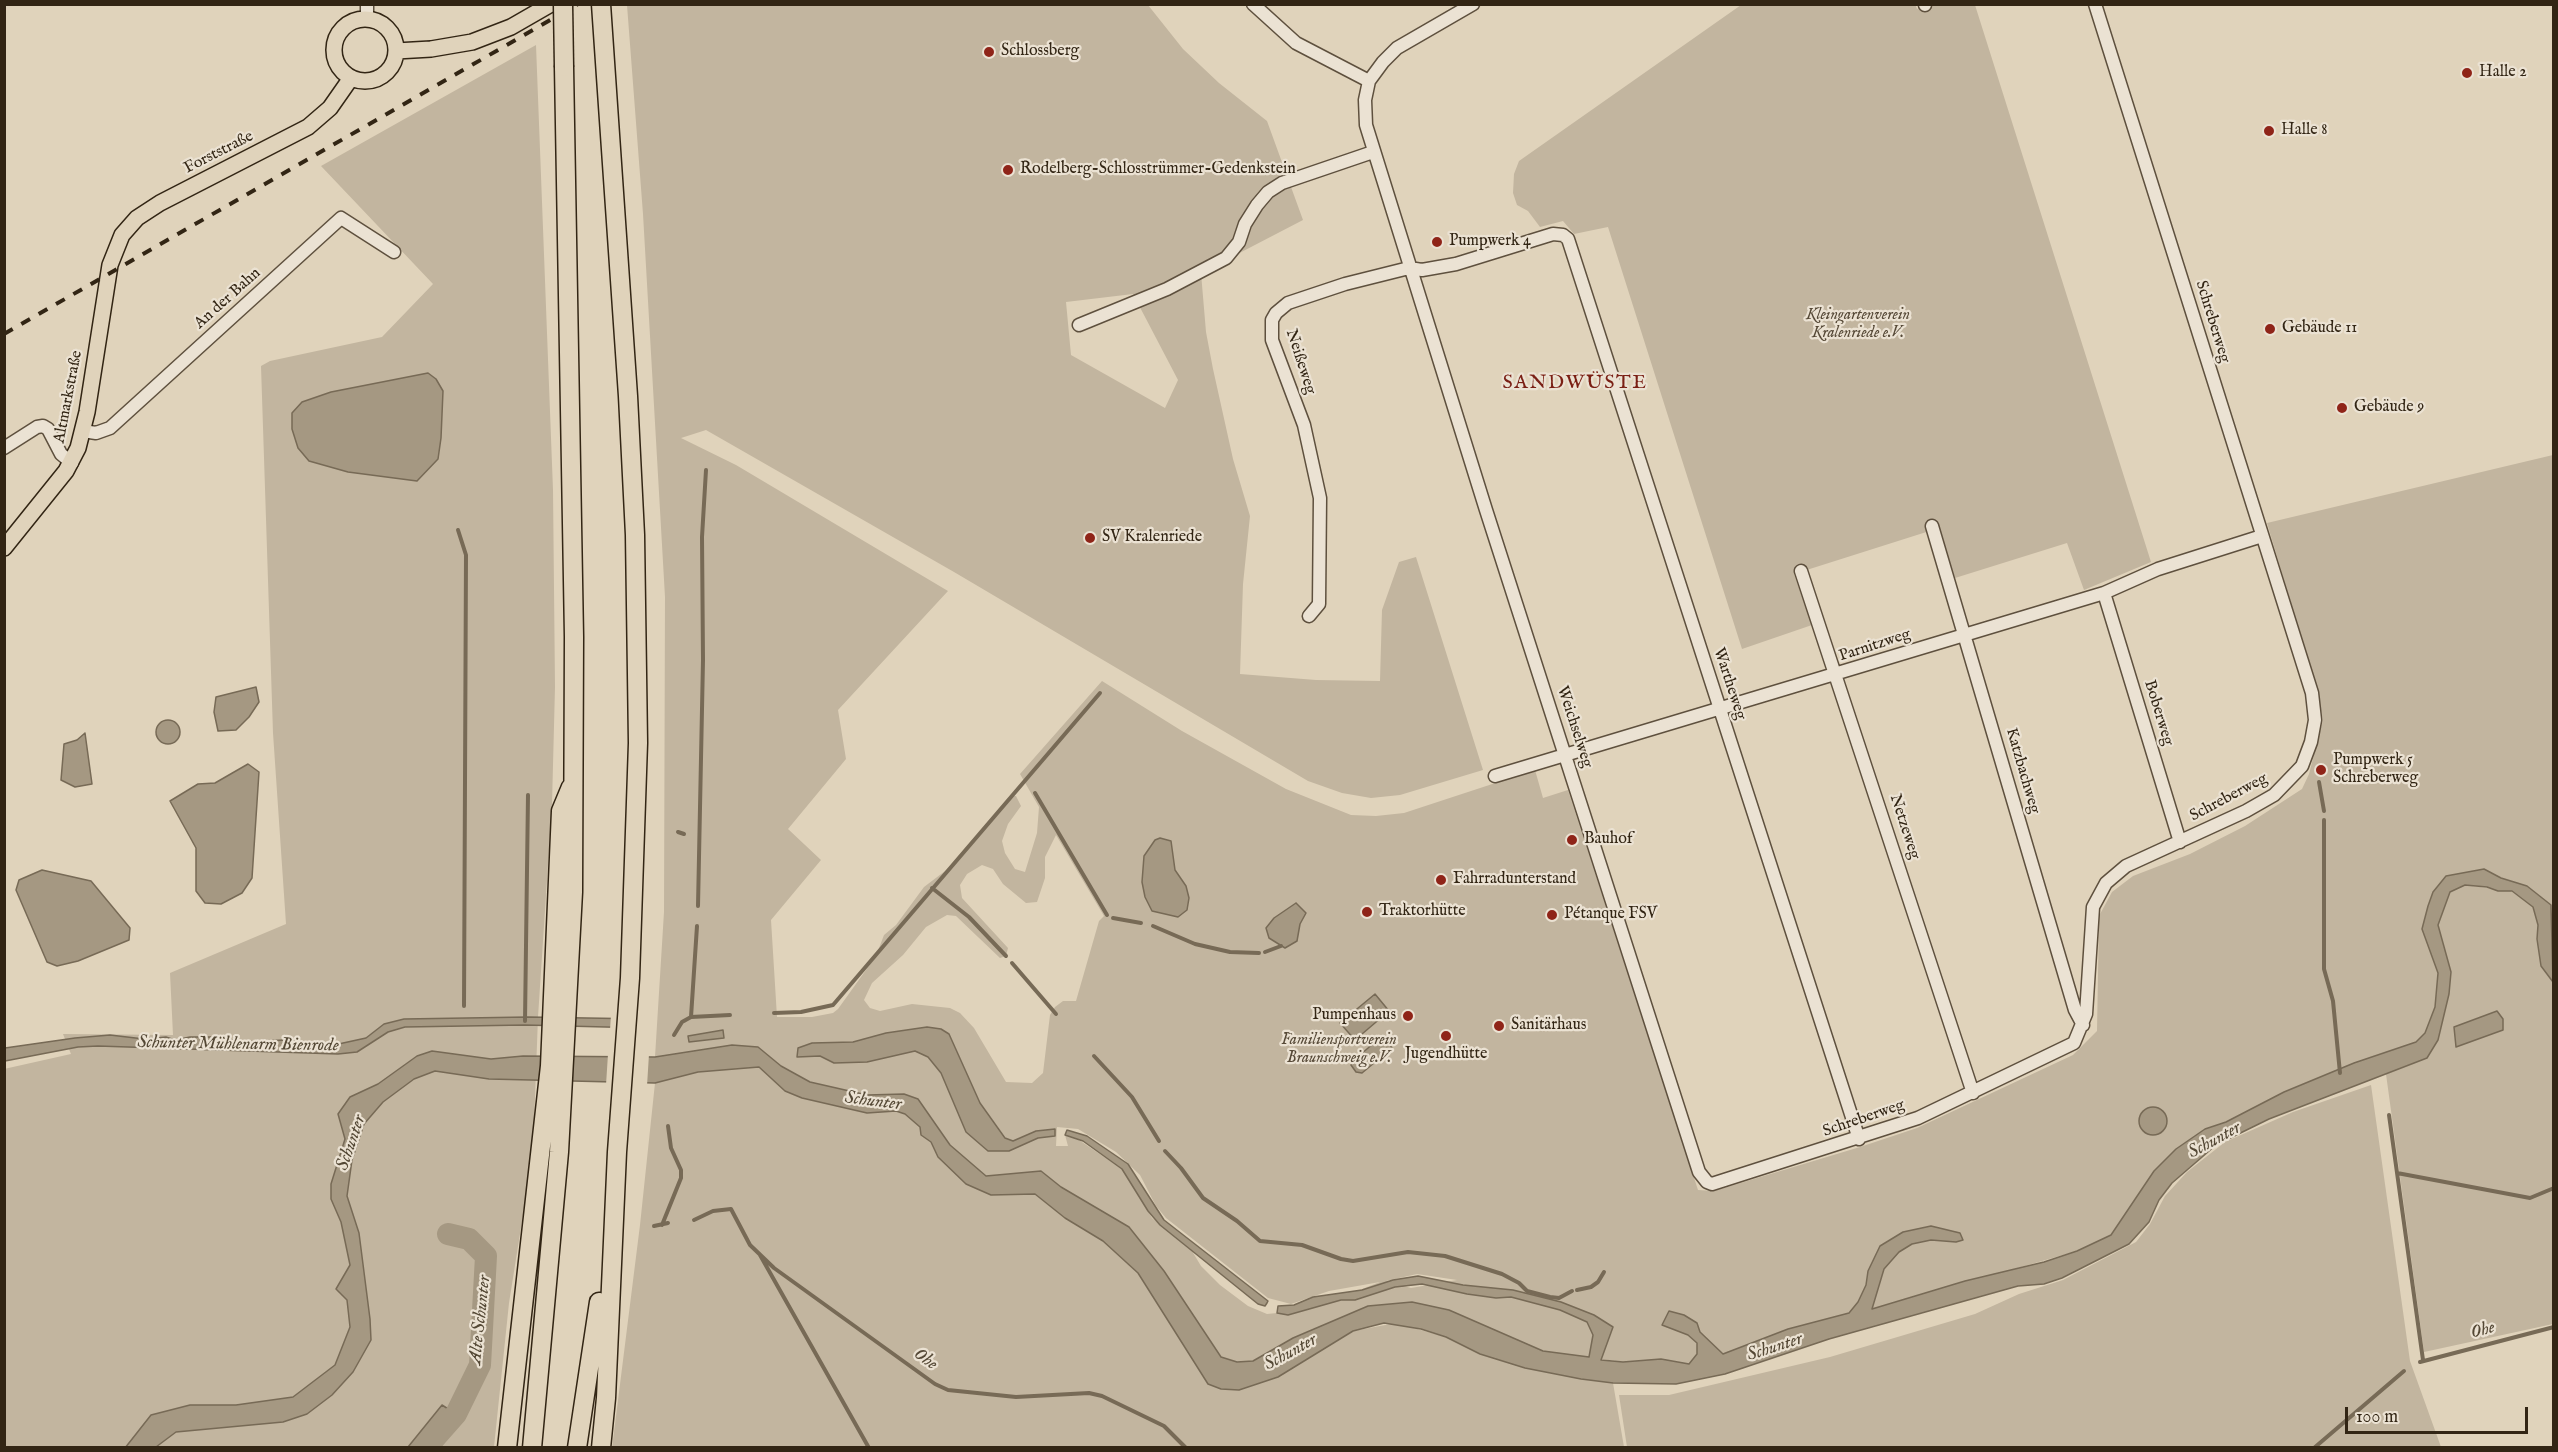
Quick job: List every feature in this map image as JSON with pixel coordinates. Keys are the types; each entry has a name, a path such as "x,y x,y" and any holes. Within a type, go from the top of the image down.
{"highway":[{"path":"532,1448 574,780 562,4"},
{"path":"601,4 635,535 638,743 630,978 617,1152 606,1398 601,1448"},
{"path":"507,1448 550,1152"},
{"path":"577,1448 597,1325 617,1152"}],"main road":[{"path":"396,51 431,49 472,42 511,27 551,4"},
{"path":"367,12 386,27 394,38 396,51 392,66 381,77 366,81 351,78 339,68 334,46 345,26 367,12"},
{"name":"Forststraße","path":"110,265 122,235 137,218 160,203 308,127 330,108 351,78"},
{"name":"Altmarkstraße","path":"4,548 72,463 83,430 110,265"}],"street":[{"path":"1253,4 1296,43 1368,81 1397,48 1473,4"},
{"name":"Schreberweg","path":"1719,1183 1918,1118 2074,1043 2083,1025 2088,999 2093,908 2099,894 2120,870 2255,806 2283,788 2302,766 2314,732 2312,693 2095,4"},
{"name":"Weichselweg","path":"1368,81 1365,112 1373,152 1409,268 1699,1172 1707,1182 1719,1183"},
{"path":"1079,326 1167,289 1226,258 1239,242 1245,224 1257,204 1275,188 1373,152"},
{"name":"An der Bahn","path":"83,430 96,433 110,428 340,218 394,252"},
{"name":"Neißeweg","path":"1309,616 1319,604 1320,498 1304,425 1272,340 1272,320 1282,307 1295,300 1345,284 1409,268 1422,270 1456,264 1553,234 1559,233 1568,239"},
{"name":"Wartheweg","path":"1568,239 1859,1139"},
{"path":"4,448 37,427 43,426 48,429 60,454 72,463"},
{"name":"Katzbachweg","path":"1932,526 2075,1010 2083,1025"},
{"name":"Parnitzweg","path":"1495,776 1565,753 1837,675 2104,593 2158,569 2262,536"},
{"name":"Netzeweg","path":"1801,571 1973,1093"},
{"name":"Boberweg","path":"2104,593 2180,842"}],"green space":[{"name":"Kleingartenverein Kralenriede e.V.","path":"1915,4 1917,9 1928,5 1975,5 2151,562 2084,590 2067,543 1955,578 1939,528 1794,574 1812,625 1742,649 1608,227 1574,234 1563,221 1540,227 1528,211 1517,205 1513,193 1514,174 1519,161 1741,5"},
{"name":"Familiensportverein Braunschweig e.V.","path":"627,5 1148,5 1183,49 1219,83 1267,121 1303,220 1201,273 1206,332 1213,369 1233,459 1250,516 1243,584 1240,674 1316,680 1380,681 1382,610 1399,562 1416,557 1483,770 1400,795 1371,798 1342,793 1308,781 954,572 706,430 681,438 736,465 948,591 838,710 846,759 788,829 821,860 771,920 777,1017 812,1017 833,1013 838,1009 876,956 884,935 896,925 924,887 949,868 1011,796 1016,796 1021,806 1008,824 1002,841 1005,853 1015,869 1025,872 1037,833 1039,807 1020,774 1102,681 1182,731 1286,789 1351,815 1376,816 1404,813 1535,770 1543,798 1568,790 1698,1190 1714,1191 1860,1147 1917,1128 2073,1055 2097,1031 2099,916 2112,892 2133,876 2190,854 2245,826 2302,789 2309,774 2323,720 2314,680 2267,523 2553,455 2553,915 2551,905 2527,886 2501,878 2484,869 2433,892 2422,928 2438,973 2435,1007 2425,1033 2416,1042 2354,1063 2284,1092 2226,1122 2205,1129 2127,1212 2111,1235 2077,1251 1871,1310 1788,1329 1723,1354 1689,1364 1661,1359 1623,1362 1543,1351 1449,1310 1412,1302 1368,1306 1294,1338 1253,1361 1237,1362 1221,1357 1164,1271 1129,1227 1061,1187 1041,1171 986,1176 950,1145 918,1099 904,1094 867,1095 810,1082 781,1066 758,1047 732,1045 655,1057 664,912 665,597 643,214","holes":["1133,294 1178,380 1165,408 1071,355 1066,302","1056,835 1104,916 1099,921 1076,1001 1063,1001 1050,1015 1043,1073 1032,1083 1006,1082 974,1028 960,1013 950,1008 912,1004 880,1011 870,1008 864,1000 872,983 903,955 926,927 947,915 956,916 1000,958 1006,956 1008,948 962,898 960,885 967,874 982,865 993,869 1003,884 1026,903 1037,902 1045,878 1045,857","927,1027 955,1047 980,1103 1006,1138 967,1132 941,1073 928,1057 915,1051 867,1062 834,1063 820,1056 797,1056 798,1048 812,1043 853,1042 886,1033","1057,1127 1078,1129 1116,1152 1140,1175 1156,1206 1166,1218 1268,1298 1291,1304 1329,1291 1380,1282 1326,1303 1277,1313 1267,1314 1248,1306 1220,1285 1201,1266 1192,1251 1152,1218 1122,1169 1076,1138 1065,1135 1068,1146 1056,1146","1417,1274 1457,1280 1411,1288 1386,1281"]},
{"path":"536,45 553,490 555,687 552,804 538,1017 533,1152 509,1303 494,1447 5,1447 4,1069 71,1054 63,1034 173,1035 170,973 286,924 273,733 261,366 270,361 382,337 433,284 321,166"},
{"path":"2465,885 2511,891 2533,907 2538,925 2537,939 2541,966 2553,982 2553,1324 2424,1352 2386,1074 2427,1058 2451,972 2438,925 2450,892"},
{"path":"759,1067 785,1091 802,1098 867,1113 896,1111 905,1114 920,1127 921,1135 931,1142 938,1157 1003,1195 1029,1192 1035,1194 1065,1218 1103,1241 1138,1273 1208,1384 1316,1351 1353,1331 1396,1323 1446,1337 1480,1354 1581,1379 1613,1383 1624,1447 612,1448 655,1083 698,1072"},
{"path":"2371,1085 2410,1361 2441,1447 1627,1447 1619,1395 1669,1395 1830,1357 1975,1314 2019,1294 2063,1280 2136,1242 2150,1224 2165,1196 2187,1172 2225,1142 2293,1112"}],"water":[{"path":"428,373 436,379 443,391 441,438 438,459 417,481 348,472 309,461 298,448 292,429 292,413 302,402 331,392"},
{"path":"256,687 259,702 249,717 236,730 218,731 214,712 216,697"},
{"path":"168,720 173,721 179,727 179,737 173,743 168,744 163,743 157,737 156,732 157,727 163,721"},
{"path":"85,733 92,784 75,787 61,780 64,744 77,740"},
{"path":"248,764 259,772 252,878 242,893 221,904 205,903 196,891 196,848 170,801 198,784 215,783"},
{"path":"1160,838 1171,841 1175,870 1186,886 1189,898 1187,910 1178,917 1152,911 1145,897 1142,882 1144,856 1155,840"},
{"name":"Schunter","path":"2484,869 2501,878 2527,886 2551,905 2553,982 2541,966 2537,939 2538,925 2533,907 2512,891 2465,885 2450,892 2438,925 2451,972 2449,994 2438,1040 2427,1058 2269,1119 2216,1145 2172,1183 2159,1200 2149,1222 2129,1244 2062,1278 2044,1284 2018,1286 1829,1339 1725,1374 1676,1384 1613,1383 1581,1379 1525,1368 1480,1354 1446,1337 1421,1329 1384,1323 1353,1331 1278,1377 1239,1390 1221,1389 1208,1384 1138,1273 1103,1241 1065,1218 1035,1194 991,1195 966,1184 938,1157 931,1142 921,1135 920,1127 905,1114 896,1111 867,1113 802,1098 785,1091 759,1067 698,1072 655,1083 489,1079 435,1071 414,1079 383,1102 364,1124 352,1160 347,1196 359,1233 371,1340 353,1372 332,1395 307,1414 283,1422 176,1432 156,1447 125,1448 151,1415 190,1405 236,1405 293,1397 335,1365 350,1327 347,1300 336,1289 350,1265 341,1222 331,1199 331,1184 345,1139 338,1114 350,1097 378,1084 417,1056 432,1051 491,1059 523,1056 655,1057 732,1045 758,1047 781,1066 810,1082 867,1095 904,1094 918,1099 950,1145 986,1176 1041,1171 1061,1187 1129,1227 1164,1271 1221,1357 1237,1362 1253,1361 1293,1338 1368,1306 1412,1302 1449,1310 1543,1351 1589,1357 1593,1335 1587,1322 1560,1310 1511,1297 1496,1298 1467,1294 1422,1284 1395,1287 1355,1300 1341,1300 1288,1315 1277,1313 1278,1306 1294,1305 1313,1297 1362,1290 1393,1280 1418,1276 1463,1285 1513,1290 1561,1302 1594,1315 1613,1327 1601,1360 1623,1362 1661,1359 1689,1364 1697,1354 1697,1343 1688,1335 1662,1325 1669,1311 1684,1315 1697,1323 1700,1332 1723,1354 1788,1329 1849,1313 1858,1302 1866,1285 1868,1271 1880,1246 1903,1232 1931,1226 1960,1233 1963,1240 1956,1242 1931,1240 1912,1244 1899,1252 1884,1269 1872,1309 1965,1281 2044,1262 2077,1251 2111,1235 2154,1171 2176,1149 2205,1129 2226,1122 2284,1092 2354,1063 2416,1042 2425,1033 2435,1007 2438,973 2422,929 2433,892 2446,876"},
{"path":"42,870 91,881 130,928 129,940 78,961 57,966 47,962 16,890 19,880"},
{"path":"1296,903 1306,913 1300,924 1297,941 1285,948 1269,938 1266,928 1274,918"},
{"path":"1375,994 1389,1011 1355,1040 1340,1023"},
{"path":"2497,1011 2503,1019 2503,1030 2456,1047 2454,1027"},
{"name":"Schunter Mühlenarm Bienrode","path":"528,1017 646,1019 646,1028 525,1025 405,1027 388,1032 357,1052 338,1054 98,1046 78,1047 5,1061 5,1048 110,1035 144,1039 166,1037 175,1040 190,1037 222,1037 240,1042 284,1040 334,1045 366,1038 384,1024 404,1019"},
{"path":"927,1027 941,1029 949,1034 980,1103 1005,1138 1013,1141 1036,1131 1055,1129 1055,1136 1038,1138 1009,1151 988,1151 966,1132 941,1073 928,1057 915,1051 867,1062 834,1063 820,1056 797,1057 798,1048 812,1043 853,1042 886,1033"},
{"path":"723,1030 724,1038 689,1042 688,1036"},
{"path":"1382,1036 1392,1048 1362,1073 1356,1072 1351,1065 1353,1061"},
{"path":"2153,1107 2163,1111 2167,1121 2163,1131 2153,1135 2143,1131 2139,1121 2143,1111"},
{"path":"1067,1130 1087,1136 1128,1164 1164,1220 1268,1301 1265,1306 1258,1304 1160,1225 1148,1211 1122,1169 1083,1141 1065,1135"},
{"name":"Alte Schunter","path":"442,1405 462,1418 440,1447 408,1447"}],"pier":[{"path":"611,1015 647,1016 649,1029 647,1031 610,1030"},
{"path":"608,1054 649,1054 647,1086 606,1085"}],"waterway":[{"path":"698,906 703,660 702,537 706,470"},
{"path":"458,530 466,555 464,1006"},
{"path":"774,1013 801,1012 833,1005 1100,693"},
{"path":"2319,782 2324,811"},
{"path":"1035,793 1107,915"},
{"path":"525,1021 528,795"},
{"path":"2324,820 2324,969 2333,1001 2340,1073"},
{"path":"678,832 684,834"},
{"path":"932,888 969,917 1006,956"},
{"path":"1113,918 1141,923"},
{"path":"674,1035 682,1022 691,1017 697,926"},
{"path":"1153,926 1195,944 1230,952 1259,953"},
{"path":"1265,952 1281,946"},
{"path":"1012,963 1056,1014"},
{"path":"691,1017 730,1015"},
{"path":"1094,1056 1132,1097 1159,1141"},
{"path":"2389,1115 2423,1360"},
{"path":"662,1225 681,1178 681,1170 671,1148 668,1126"},
{"path":"1165,1151 1203,1198 1237,1221 1260,1241 1302,1245 1353,1261 1408,1252 1445,1256 1502,1274 1519,1283 1527,1291 1559,1298 1572,1291"},
{"path":"2397,1173 2530,1198 2554,1188"},
{"name":"Ohe","path":"694,1220 713,1211 731,1209 750,1245 774,1268 935,1384 948,1390 1016,1397 1089,1393 1102,1396 1164,1426 1186,1448"},
{"name":"Ohe","path":"654,1226 668,1223"},
{"name":"Alte Schunter","path":"426,1448 456,1414 480,1365 486,1256 469,1239 448,1234"},
{"path":"760,1255 869,1448"},
{"path":"1577,1290 1591,1287 1598,1282 1604,1272"},
{"name":"Ohe","path":"2420,1362 2554,1327"},
{"name":"Ohe","path":"2314,1448 2404,1371"}],"railway":[{"path":"4,334 578,4"}],"place":[{"name":"Schlossberg","path":"989,52"},
{"name":"Halle 2","path":"2467,73"},
{"name":"Halle 8","path":"2269,131"},
{"name":"Rodelberg-Schlosstrümmer-Gedenkstein","path":"1008,170"},
{"name":"Pumpwerk 4","path":"1437,242"},
{"name":"Gebäude 11","path":"2270,329"},
{"name":"Gebäude 9","path":"2342,408"},
{"name":"SV Kralenriede","path":"1090,538"},
{"name":"Pumpwerk 5 Schreberweg","path":"2321,770"},
{"name":"Bauhof","path":"1572,840"},
{"name":"Fahrradunterstand","path":"1441,880"},
{"name":"Traktorhütte","path":"1367,912"},
{"name":"Pétanque FSV","path":"1552,915"},
{"name":"Pumpenhaus","path":"1408,1016"},
{"name":"Sanitärhaus","path":"1499,1026"},
{"name":"Jugendhütte","path":"1446,1036"}],"district":[{"name":"SANDWÜSTE","path":"1575,384"}]}
